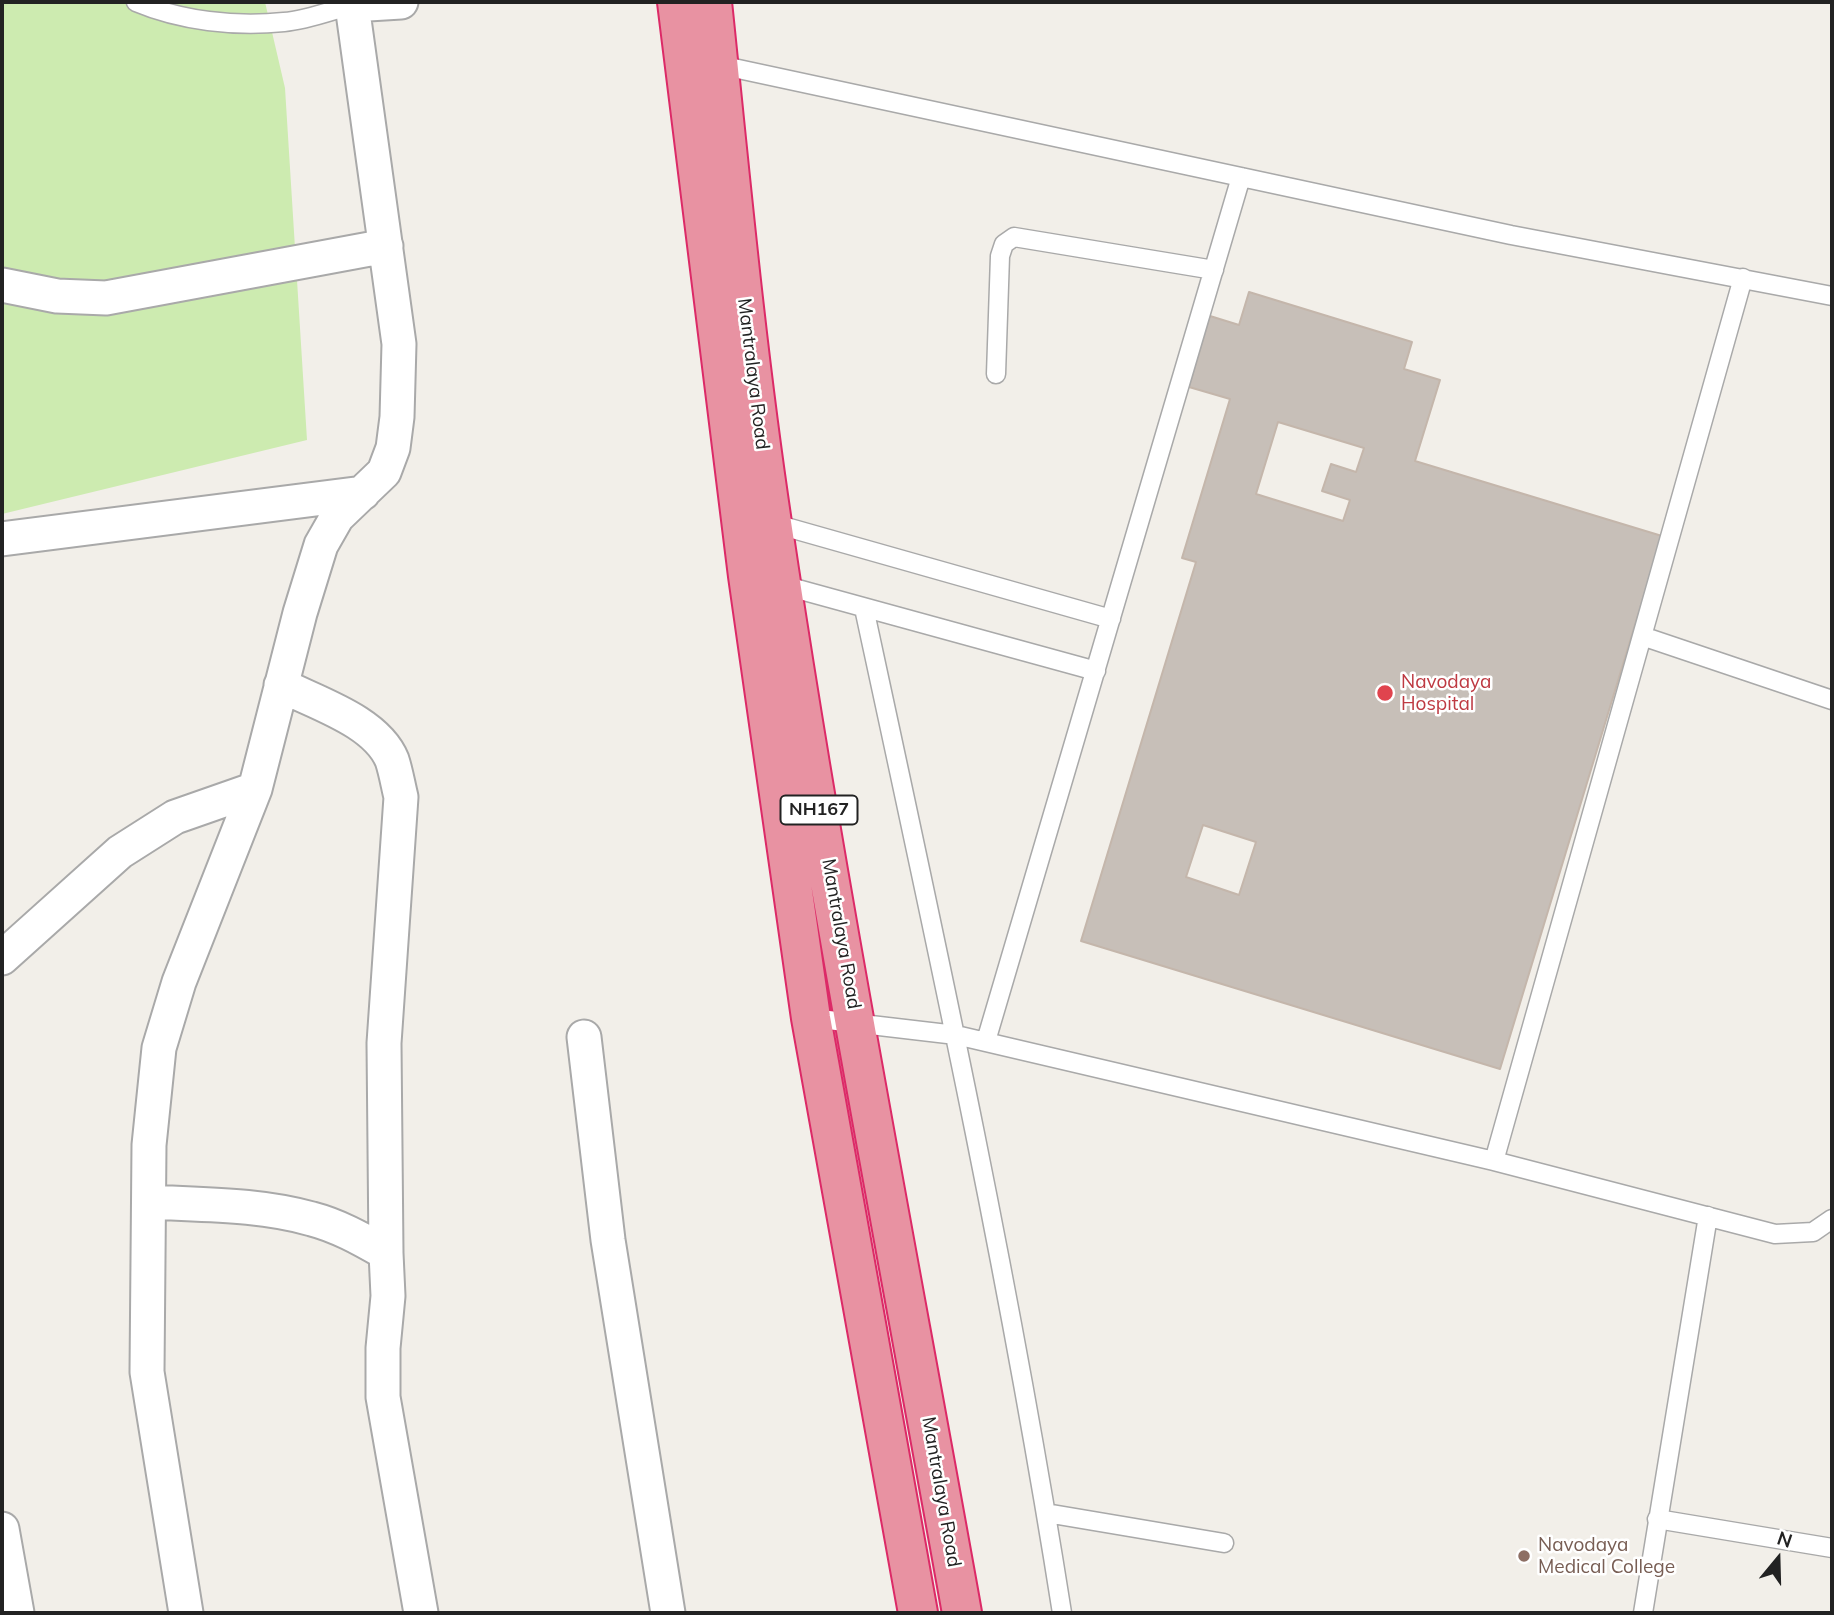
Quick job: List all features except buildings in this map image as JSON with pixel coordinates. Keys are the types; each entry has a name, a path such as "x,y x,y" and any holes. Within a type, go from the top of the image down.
{"highway":[{"name":"Mantralaya Road","path":"677,2 701,62 765,580 811,1018 918,1613"},
{"name":"Mantralaya Road","path":"701,62 712,2"},
{"name":"Mantralaya Road","path":"765,580 857,1021 962,1613"}],"street":[{"path":"186,1613 147,1372 149,1144 159,1048 179,982 255,789 321,545 337,517 384,472 393,448 397,417 399,344 352,5 401,2"},
{"path":"2,285 57,296 106,298 386,246"},
{"path":"2,539 363,493"},
{"path":"281,685 354,722 375,738 391,759 401,797 384,1044 388,1296 383,1348 383,1397 421,1613"},
{"path":"2,958 120,852 175,817 255,789"},
{"path":"584,1037 608,1240 668,1613"},
{"path":"149,1202 254,1208 313,1219 354,1235 386,1253"},
{"path":"2,1529 17,1613"}],"lane":[{"path":"136,2 195,20 232,22 285,22 352,5"},
{"path":"701,62 1511,235 1832,296"},
{"path":"986,1041 1241,177"},
{"path":"996,374 1000,256 1004,244 1014,237 1214,270"},
{"path":"1494,1161 1743,278"},
{"path":"757,519 1111,619"},
{"path":"765,580 1096,671"},
{"path":"864,608 956,1035 1046,1513 1062,1613"},
{"path":"1642,636 1832,700"},
{"path":"811,1018 857,1021 986,1041 1494,1161 1775,1234 1813,1232 1832,1219"},
{"path":"1643,1613 1708,1216"},
{"path":"1046,1513 1224,1543"},
{"path":"1657,1519 1832,1548"}],"green space":[{"path":"2,2 265,2 285,88 307,440 2,514"}],"place":[{"name":"Navodaya Hospital","path":"1385,693"},
{"name":"Navodaya Medical College","path":"1524,1556"}]}
